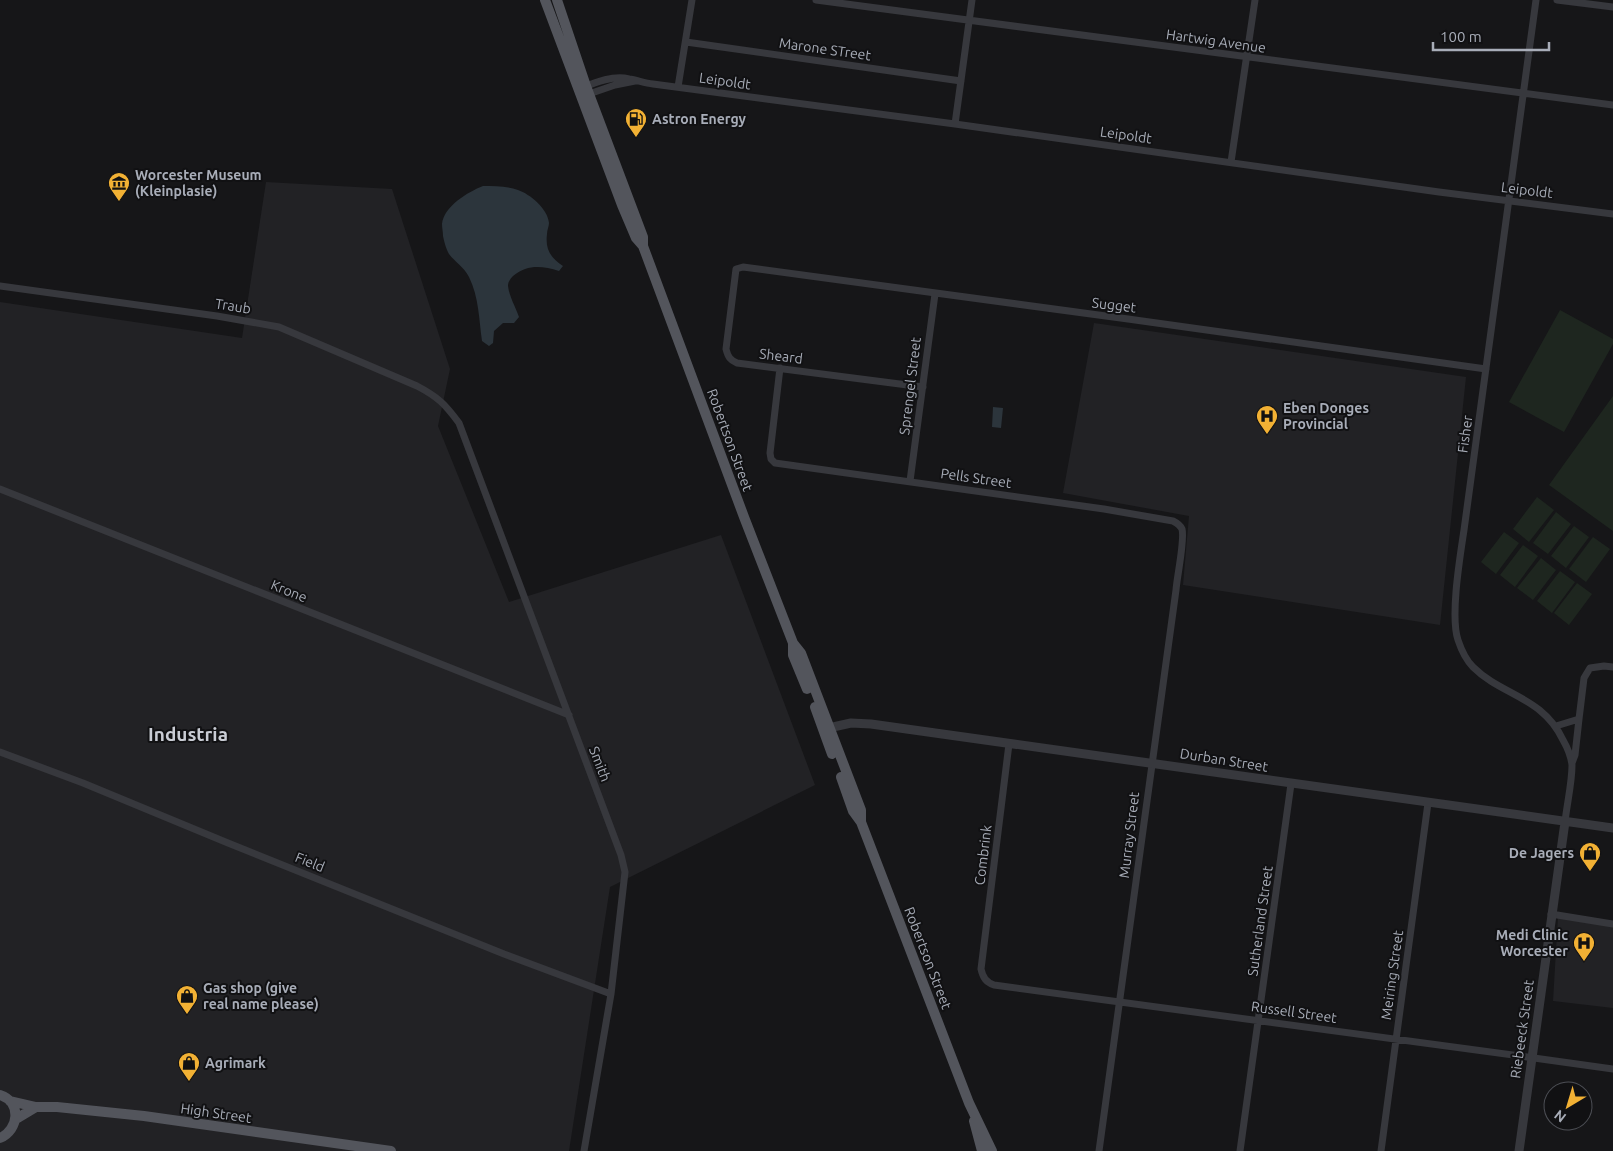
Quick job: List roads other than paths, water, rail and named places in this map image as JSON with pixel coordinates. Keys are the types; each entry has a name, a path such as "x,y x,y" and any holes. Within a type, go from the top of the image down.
{"main road":[{"name":"Robertson Street","path":"545,0 643,237 643,246 744,518 793,643 801,653 826,728 861,810 861,822 969,1103 992,1151"},
{"name":"Robertson Street","path":"557,0 583,92"},
{"name":"High Street","path":"0,1095 10,1101 36,1107 51,1106 144,1116 391,1151"},
{"path":"0,1138 11,1130 16,1120 16,1111 10,1101"},
{"name":"Robertson Street","path":"969,1103 982,1151"},
{"path":"16,1120 36,1107"}],"street":[{"path":"678,87 692,0"},
{"name":"Hartwig Avenue","path":"816,0 1613,105"},
{"path":"954,124 972,0"},
{"path":"1231,162 1255,0"},
{"name":"Fisher","path":"1536,0 1459,572 1456,612 1457,638 1472,666 1486,677 1535,706 1556,726 1569,753 1572,764 1565,822"},
{"path":"1557,0 1613,7"},
{"name":"Marone STreet","path":"686,42 961,81"},
{"name":"Leipoldt","path":"583,92 636,81 1439,192 1613,214"},
{"name":"Sugget","path":"737,268 1486,369"},
{"name":"Sheard","path":"737,268 727,339 727,355 730,360 737,363 922,387"},
{"name":"Traub","path":"0,286 217,316 279,327 417,386 446,404"},
{"name":"Sprengel Street","path":"910,481 934,294"},
{"name":"Pells Street","path":"780,368 770,452 771,459 778,463 1104,509 1173,521 1178,524"},
{"name":"Smith","path":"446,404 459,423 621,855 625,872 611,994 584,1151"},
{"name":"Krone","path":"0,489 569,715"},
{"name":"Murray Street","path":"1099,1151 1121,1002 1182,538 1182,529 1178,524"},
{"path":"1572,764 1575,755 1586,674 1593,667 1613,667"},
{"path":"1556,726 1579,719"},
{"name":"Durban Street","path":"826,728 851,724 871,724 1613,828"},
{"name":"Combrink","path":"981,969 1010,744"},
{"name":"Field","path":"0,752 83,783 504,954 611,994"},
{"name":"Sutherland Street","path":"1240,1151 1291,784"},
{"name":"Meiring Street","path":"1381,1151 1428,803"},
{"name":"Riebeeck Street","path":"1519,1151 1565,822"},
{"path":"1551,914 1613,924"},
{"name":"Russell Street","path":"981,969 985,980 994,985 1259,1019 1396,1040 1613,1069"}],"place":[{"name":"Astron Energy","path":"636,138"},
{"name":"Worcester Museum (Kleinplasie)","path":"119,202"},
{"name":"Eben Donges Provincial","path":"1267,435"},
{"name":"De Jagers","path":"1590,872"},
{"name":"Medi Clinic Worcester","path":"1584,962"},
{"name":"Gas shop (give real name please)","path":"187,1015"},
{"name":"Agrimark","path":"189,1082"}],"district":[{"name":"Industria","path":"188,734"}]}
